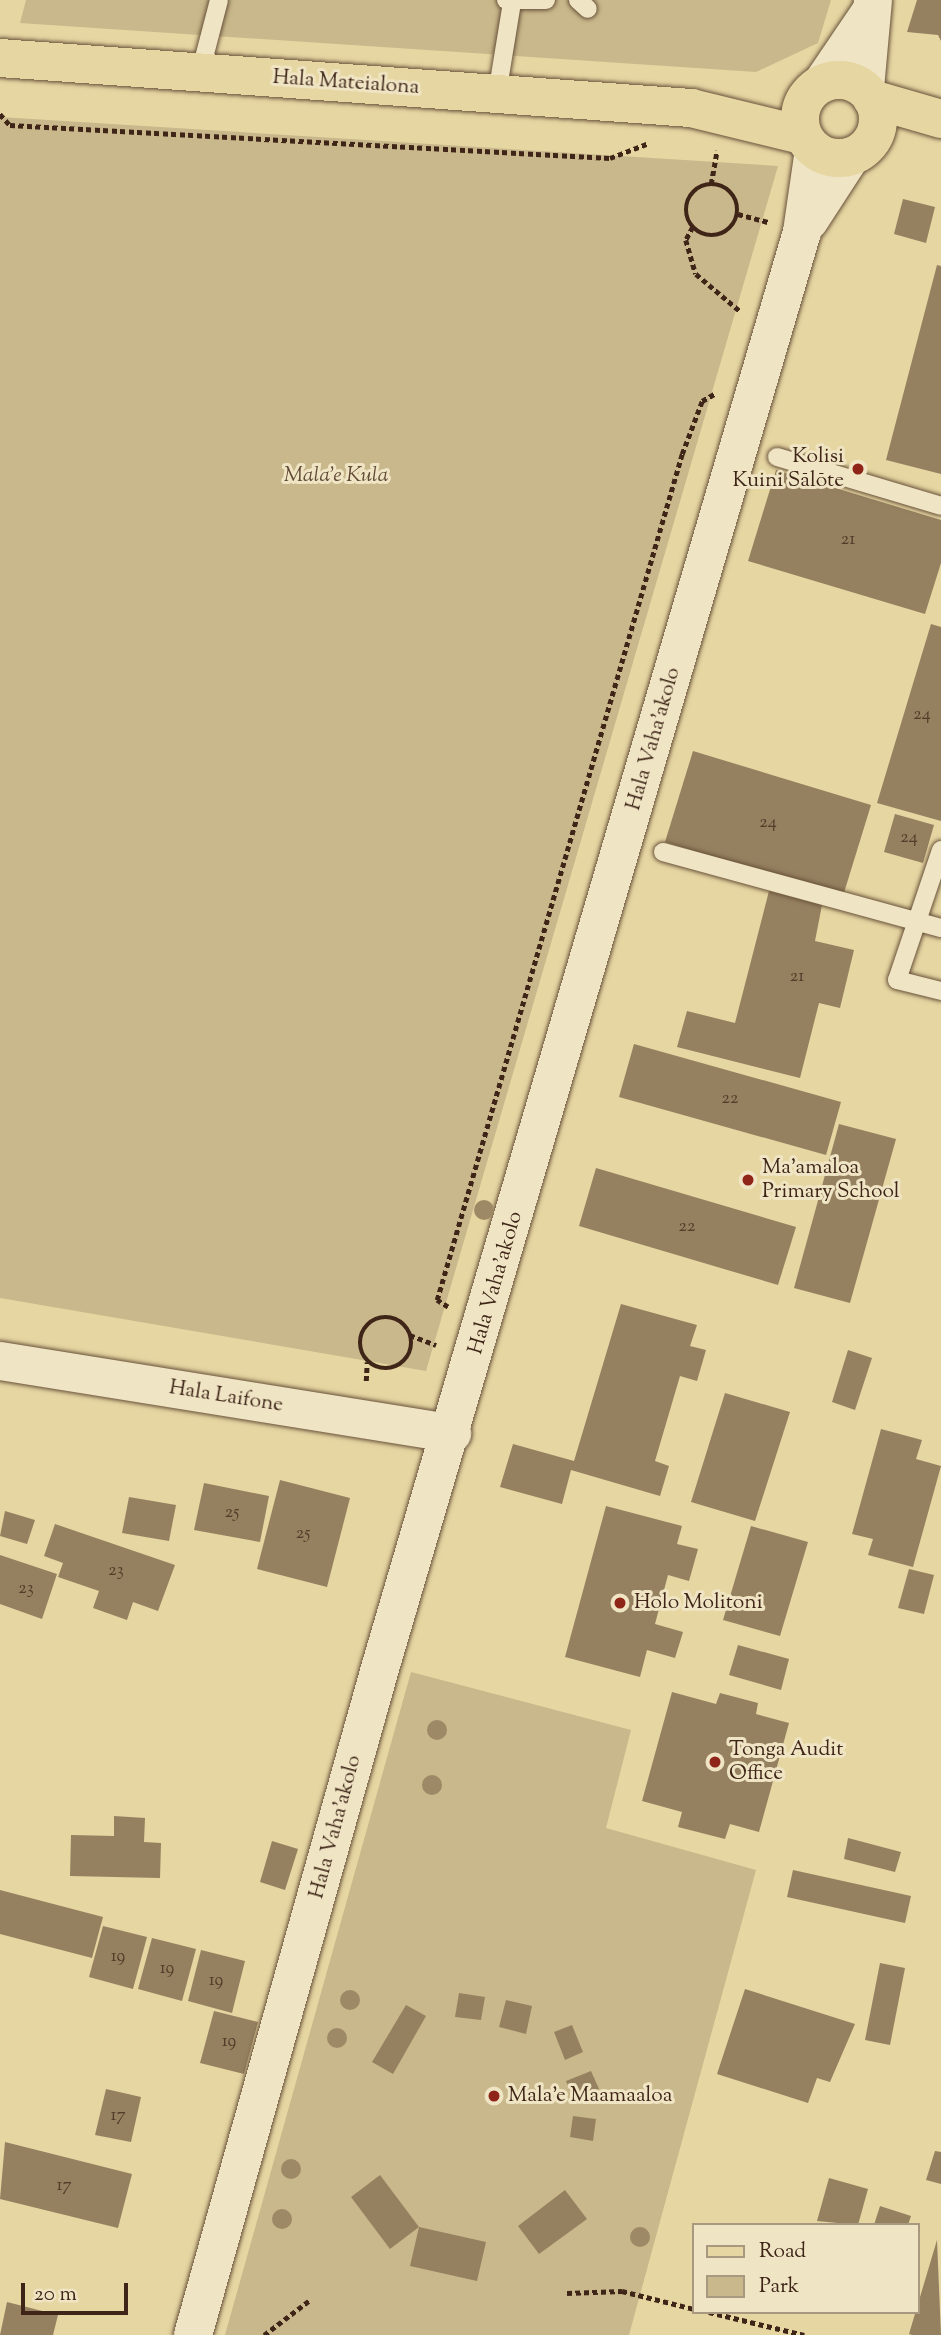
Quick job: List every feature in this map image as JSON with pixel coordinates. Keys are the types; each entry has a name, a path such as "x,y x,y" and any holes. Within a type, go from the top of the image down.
{"main road":[{"path":"871,7 799,115 808,142 862,148 941,129"},
{"path":"862,148 877,129 869,94 871,7"},
{"name":"Hala Mateialona","path":"0,58 691,108 808,142"},
{"path":"815,88 846,79 869,94 941,119"},
{"name":"Hala Mateialona","path":"691,108 815,88"},
{"name":"Hala Vaha'akolo","path":"193,2335 381,1665 452,1433 779,226 808,142"},
{"name":"Hala Vaha'akolo","path":"779,226 862,148"},
{"name":"Hala Laifone","path":"0,1361 452,1433"}],"lane":[{"path":"200,73 219,0"},
{"path":"497,94 509,1 546,0"},
{"path":"777,457 941,506"},
{"path":"941,850 897,980 941,991"},
{"path":"663,852 941,928"}],"path":[{"path":"0,114 10,125 610,158 645,144 663,145"},
{"path":"704,149 729,152"},
{"path":"711,184 717,151"},
{"path":"711,184 732,193 738,214"},
{"path":"711,184 691,195 687,217 693,227 725,233 738,214"},
{"path":"738,214 779,226"},
{"path":"693,227 687,240 696,274 745,315 749,302"},
{"path":"455,1312 437,1300 682,454 702,401 725,388"},
{"path":"411,1335 407,1358 399,1366 376,1368 361,1351 364,1329 372,1321 395,1319 411,1335 444,1348 437,1360"},
{"path":"567,2293 622,2291 692,2308"},
{"path":"264,2335 310,2300"},
{"path":"717,2314 804,2335"}],"green space":[{"path":"26,0 831,0 818,43 756,72 20,23"},
{"name":"Mala'e Kula","path":"0,117 778,166 426,1371 0,1298"},
{"name":"Mala'e Maamaaloa","path":"411,1672 631,1730 606,1828 756,1870 629,2335 225,2335"}],"building":[{"path":"917,0 941,0 941,41 938,35 907,32"},
{"path":"903,199 935,207 926,243 894,234"},
{"path":"937,265 941,266 941,474 886,460"},
{"path":"776,470 941,520 941,563 925,614 748,561"},
{"path":"931,624 941,627 941,821 877,803"},
{"path":"693,751 871,805 843,896 665,842"},
{"path":"895,814 934,825 923,863 884,852"},
{"path":"769,891 822,905 815,941 854,950 840,1008 819,1003 800,1078 677,1047 687,1011 735,1023"},
{"path":"634,1044 841,1102 826,1155 619,1097"},
{"path":"839,1124 896,1139 850,1303 794,1288"},
{"path":"596,1168 796,1227 778,1285 579,1226"},
{"path":"621,1304 697,1325 690,1346 706,1350 697,1381 680,1376 655,1461 669,1466 660,1496 571,1470 562,1504 500,1487 513,1444 574,1461"},
{"path":"848,1350 872,1358 855,1410 832,1402"},
{"path":"725,1393 790,1412 755,1521 691,1502"},
{"path":"881,1429 922,1440 916,1459 941,1466 913,1567 868,1555 873,1539 852,1534"},
{"path":"280,1480 350,1498 327,1587 257,1569"},
{"path":"204,1483 269,1496 260,1542 194,1530"},
{"path":"129,1497 176,1505 169,1541 122,1533"},
{"name":"Holo Molitoni","path":"606,1506 682,1526 677,1544 698,1549 689,1581 668,1575 655,1624 683,1632 675,1658 647,1650 640,1677 565,1657"},
{"path":"5,1511 35,1520 27,1544 0,1536"},
{"path":"55,1524 175,1565 158,1611 133,1602 127,1620 93,1608 99,1591 58,1577 63,1563 44,1556"},
{"path":"751,1526 808,1542 780,1636 723,1620"},
{"path":"0,1555 57,1574 42,1619 0,1604"},
{"path":"909,1569 934,1575 924,1614 898,1608"},
{"path":"738,1645 789,1659 781,1690 729,1675"},
{"name":"Tonga Audit Office","path":"672,1692 716,1704 720,1693 758,1703 756,1714 789,1723 759,1832 730,1824 725,1839 678,1827 682,1812 642,1801"},
{"path":"114,1816 145,1818 144,1842 161,1843 160,1878 70,1876 71,1835 114,1836"},
{"path":"848,1838 901,1852 895,1872 844,1859"},
{"path":"272,1841 298,1849 285,1890 260,1882"},
{"path":"793,1870 911,1896 905,1923 787,1897"},
{"path":"0,1890 103,1917 92,1958 0,1934"},
{"path":"103,1926 147,1937 133,1989 89,1977"},
{"path":"152,1938 196,1949 182,2001 138,1989"},
{"path":"201,1950 245,1961 232,2013 188,2001"},
{"path":"880,1963 905,1968 890,2045 865,2040"},
{"path":"745,1989 855,2024 830,2082 817,2078 808,2103 717,2074"},
{"path":"459,1993 485,1997 481,2020 455,2017"},
{"path":"506,2000 532,2006 526,2034 499,2027"},
{"path":"406,2005 426,2016 393,2074 372,2062"},
{"path":"214,2011 258,2022 244,2074 200,2063"},
{"path":"572,2025 583,2052 565,2060 554,2032"},
{"path":"591,2071 599,2089 574,2099 566,2081"},
{"path":"106,2089 141,2097 131,2142 95,2135"},
{"path":"573,2116 596,2119 593,2141 570,2137"},
{"path":"5,2142 132,2174 118,2228 0,2199"},
{"path":"935,2151 941,2152 941,2184 926,2180"},
{"path":"380,2175 419,2227 390,2249 351,2197"},
{"path":"829,2178 868,2189 859,2223 817,2221"},
{"path":"565,2190 587,2219 539,2254 518,2226"},
{"path":"880,2206 911,2216 909,2223 875,2223"},
{"path":"419,2227 486,2242 477,2281 410,2266"},
{"path":"937,2240 941,2335 909,2334 915,2314 920,2314 920,2297"},
{"path":"7,2302 58,2315 53,2335 0,2335"}],"place":[{"name":"Kolisi Kuini Sālōte","path":"858,469"},
{"name":"Ma'amaloa Primary School","path":"748,1180"},
{"name":"Holo Molitoni","path":"620,1603"},
{"name":"Tonga Audit Office","path":"715,1762"},
{"name":"Mala'e Maamaaloa","path":"494,2096"}]}
